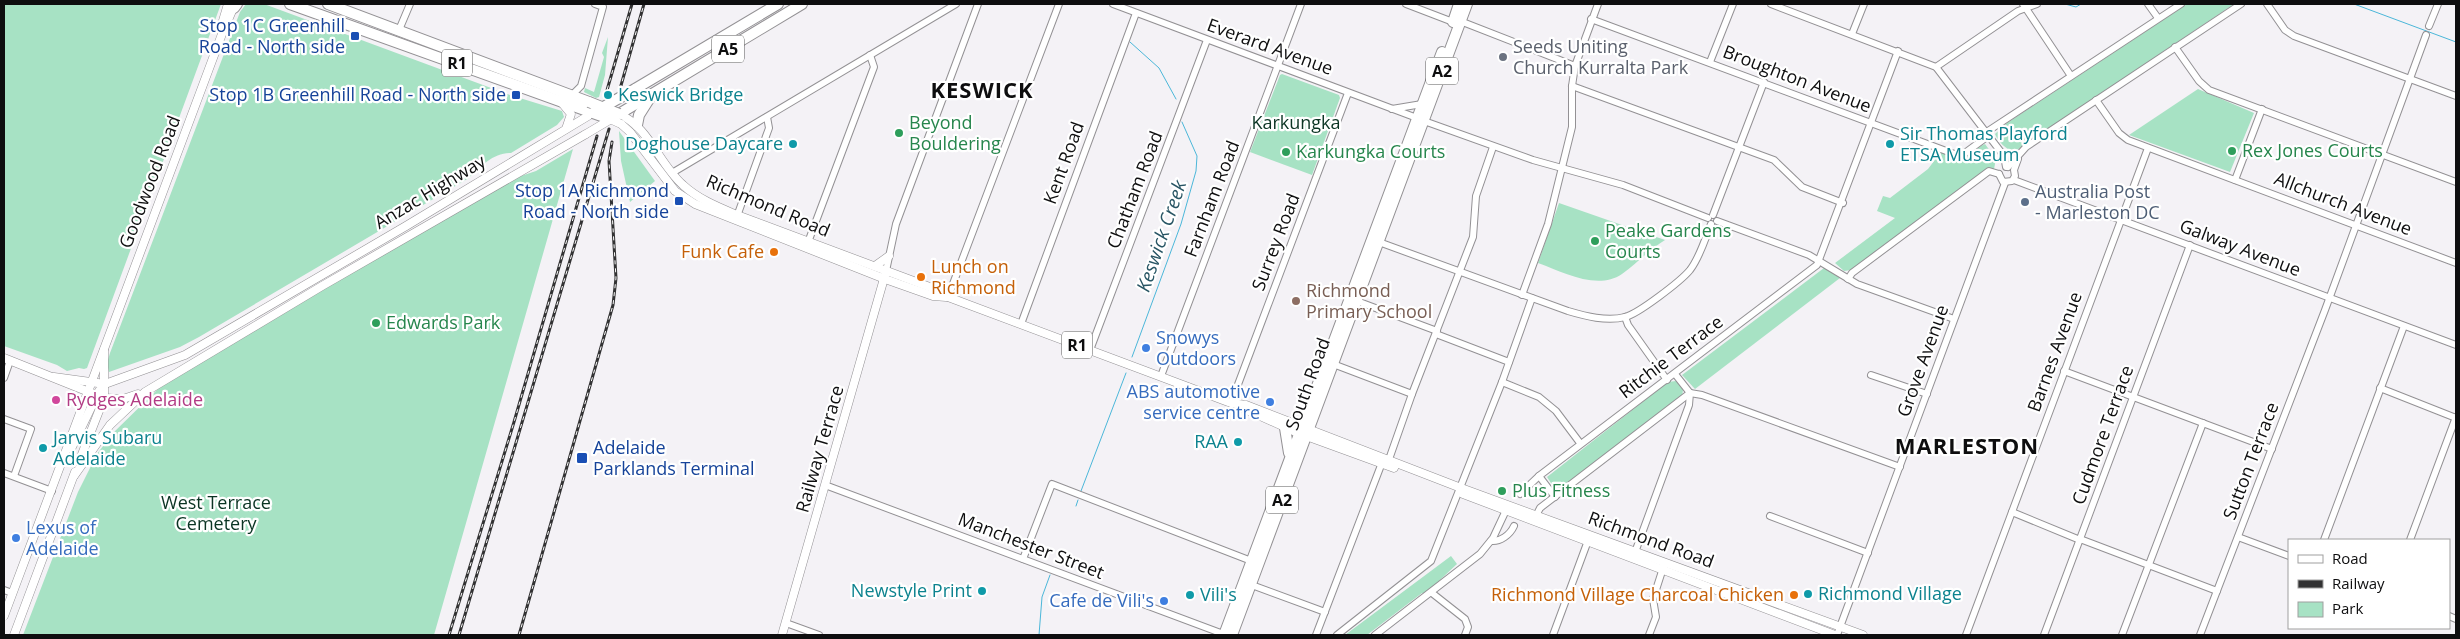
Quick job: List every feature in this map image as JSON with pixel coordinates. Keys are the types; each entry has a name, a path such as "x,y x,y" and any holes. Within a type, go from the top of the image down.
{"highway":[{"name":"R1","path":"290,4 592,110"},
{"name":"Anzac Highway","path":"592,110 635,89 778,4"},
{"name":"Anzac Highway","path":"621,117 653,94 802,4"},
{"name":"South Road","path":"1227,635 1420,119 1456,21 1459,4"},
{"name":"South Road","path":"1420,119 1422,104 1456,21 1467,4"},
{"name":"R1","path":"332,5 572,95 592,110"},
{"path":"332,5 336,16 358,28"},
{"path":"431,42 438,50 453,57 452,61"},
{"path":"637,125 639,115 653,94"},
{"name":"Richmond Road","path":"592,110 621,117"},
{"name":"South Road","path":"1255,562 1289,457 1304,431 1333,364 1353,300"},
{"path":"1285,428 1289,457"}],"main road":[{"name":"Goodwood Road","path":"52,491 89,383 231,6"},
{"path":"557,99 568,108 571,114 566,129"},
{"name":"Anzac Highway","path":"54,377 105,384 196,349 428,213 566,129 592,110"},
{"name":"Richmond Road","path":"621,117 637,125 682,185 736,218"},
{"name":"Richmond Road","path":"621,117 630,132 675,191 695,204 874,270 899,284 933,296 948,298 1232,403 1246,406 1304,431 1507,508 1634,554 1665,562 1862,635"},
{"name":"Anzac Highway","path":"145,392 433,222 586,134 621,117"},
{"path":"665,179 672,173"},
{"path":"428,213 433,222"},
{"path":"889,256 874,270 880,282 881,292 899,284"},
{"name":"Richmond Road","path":"885,275 935,289 948,298"},
{"name":"Railway Terrace","path":"782,635 885,275"},
{"name":"Goodwood Road","path":"74,476 104,398 105,341"},
{"path":"7,359 104,398 123,399 145,392"},
{"path":"74,380 95,368"},
{"path":"4,616 52,491 96,395 105,384"},
{"path":"14,635 74,476 106,430 127,407 145,392"},
{"name":"Richmond Road","path":"1232,403 1253,415 1285,428 1304,431"},
{"name":"Richmond Road","path":"1634,554 1662,570 1836,635"},
{"path":"12,594 27,599"}],"street":[{"path":"399,30 410,4"},
{"path":"572,95 581,86 603,7 595,4"},
{"path":"672,173 956,4"},
{"path":"885,275 896,224 978,4"},
{"path":"948,298 1059,4"},
{"name":"Everard Avenue","path":"1113,4 1493,147 1599,177 1712,219 1820,261 1848,280 1954,319"},
{"name":"Farnham Road","path":"1161,376 1301,4"},
{"path":"1406,4 1575,66"},
{"path":"1522,295 1540,248 1562,168 1572,127 1572,86 1575,66 1598,4"},
{"path":"1710,62 1733,4"},
{"path":"1771,4 1936,67 2000,151 2006,169"},
{"path":"1852,34 1864,4"},
{"path":"1936,67 2025,6 2037,4"},
{"path":"2148,4 2158,18"},
{"path":"1987,135 2071,76 2181,4"},
{"path":"1987,135 2006,169 2014,180 2005,182 2001,179 2006,169 2021,151 2241,4"},
{"path":"2267,4 2290,34 2456,96"},
{"path":"2429,26 2438,4"},
{"path":"2025,6 2071,76"},
{"name":"Kent Road","path":"1021,324 1136,13"},
{"name":"Broughton Avenue","path":"1591,19 1957,155 1966,153 1987,135"},
{"name":"Sutton Terrace","path":"2200,635 2272,449 2426,35"},
{"name":"Chatham Road","path":"1090,350 1207,40"},
{"path":"2175,47 2203,86 2456,182"},
{"path":"1820,261 1898,51"},
{"path":"807,245 874,67 870,55"},
{"path":"1375,240 1522,295 1585,316 1625,318 1637,312 1691,269 1764,82"},
{"path":"1572,86 1774,160 1802,187 1843,203"},
{"name":"Surrey Road","path":"1232,403 1348,93"},
{"name":"Allchurch Avenue","path":"2096,100 2119,133 2128,140 2456,263"},
{"path":"1391,109 1422,104"},
{"path":"2235,180 2262,109"},
{"path":"736,218 770,128 767,117"},
{"path":"1316,635 1473,238 1478,188 1493,147"},
{"name":"Barnes Avenue","path":"1966,635 2148,148"},
{"path":"2000,151 2008,154 2021,151"},
{"path":"1848,280 1852,273 1989,171 2006,169"},
{"name":"Galway Avenue","path":"2014,180 2456,345"},
{"name":"Grove Avenue","path":"1836,635 2005,182"},
{"name":"Cudmore Terrace","path":"2044,635 2190,245"},
{"name":"Ritchie Terrace","path":"1520,494 1580,443 1675,374 1814,268 1820,261"},
{"path":"1337,635 1430,564 1502,382 1532,298"},
{"path":"1353,300 1509,362"},
{"path":"1625,318 1628,326 1667,380"},
{"path":"2324,539 2404,326"},
{"path":"4,378 7,359"},
{"path":"1333,364 1412,394"},
{"path":"2064,371 2272,449"},
{"path":"1675,374 1690,393 1702,395 1900,467"},
{"path":"1871,375 1926,394"},
{"path":"1502,382 1539,397 1556,411 1580,443"},
{"path":"2380,388 2456,418 2410,539"},
{"path":"1535,518 1540,508 1690,393"},
{"path":"1634,554 1689,405 1690,393"},
{"path":"4,419 31,429 14,476"},
{"path":"2122,635 2203,423"},
{"path":"4,472 52,491"},
{"path":"1539,476 1555,497"},
{"path":"1023,559 1052,484 1255,562"},
{"name":"Manchester Street","path":"825,485 1227,635"},
{"path":"1375,635 1432,593 1480,554 1491,541 1507,508"},
{"path":"2012,512 2080,540 2217,591"},
{"path":"1770,516 1868,553"},
{"path":"1491,541 1498,542 1512,532 1514,526"},
{"path":"1552,635 1589,538"},
{"path":"2238,538 2288,556"},
{"path":"1649,635 1656,617 1653,599 1665,562"},
{"path":"1247,584 1325,612"},
{"path":"4,590 12,594"},
{"path":"1432,593 1465,619 1468,627 1465,635"},
{"path":"786,623 819,635"}],"green space":[{"path":"4,4 221,4 87,368 84,369 79,368 67,371 57,365 4,346"},
{"path":"246,4 264,4 510,95 562,111 564,117 557,125 511,153 505,153 493,158 469,178 199,337 180,347 109,372 107,363 110,353 240,12"},
{"path":"2187,4 2234,4 2014,152 1999,140 1995,134 2007,123"},
{"path":"608,37 605,75 599,97 596,98 584,92 585,88 594,92 604,57 602,53"},
{"name":"Karkungka","path":"1282,74 1339,95 1340,98 1312,175 1250,152"},
{"path":"2198,89 2254,113 2230,172 2129,135"},
{"path":"619,131 655,181 630,202 621,161"},
{"path":"1985,144 1996,159 1994,169 1984,171 1851,270 1844,271 1835,263 1895,218 1877,211 1883,196 1890,198 1928,169 1941,152 1961,157"},
{"name":"West Terrace Cemetery","path":"573,149 434,635 23,635 78,492 97,454 113,433 162,385 364,264 518,177 536,171"},
{"path":"1559,203 1665,240 1622,274 1612,279 1602,281 1591,280 1569,275 1538,263"},
{"path":"1824,268 1840,278 1695,389 1682,375"},
{"path":"1676,381 1683,389 1682,399 1557,492 1547,477 1668,382"},
{"path":"1451,556 1457,564 1426,593 1422,593 1367,635 1345,635"}],"waterway":[{"path":"2065,4 2076,7 2081,4"},
{"path":"2354,4 2456,42"},
{"name":"Keswick Creek","path":"1130,42 1159,68 1176,99"},
{"name":"Keswick Creek","path":"1132,357 1181,224 1196,171 1197,156 1182,122"},
{"name":"Keswick Creek","path":"1081,491 1126,373"},
{"name":"Keswick Creek","path":"1076,506 1078,500"},
{"name":"Keswick Creek","path":"1039,635 1042,597 1050,575"}],"railway":[{"path":"605,97 632,4"},
{"path":"620,89 644,4"},
{"path":"459,635 609,129"},
{"path":"449,635 514,422 597,136"},
{"path":"519,635 613,305 616,278 609,161 612,142"}],"place":[{"name":"Stop 1C Greenhill Road - North side","path":"355,36"},
{"name":"Seeds Uniting Church Kurralta Park","path":"1503,57"},
{"name":"Stop 1B Greenhill Road - North side","path":"516,95"},
{"name":"Keswick Bridge","path":"608,95"},
{"name":"Beyond Bouldering","path":"899,133"},
{"name":"Doghouse Daycare","path":"793,144"},
{"name":"Sir Thomas Playford ETSA Museum","path":"1890,144"},
{"name":"Rex Jones Courts","path":"2232,151"},
{"name":"Karkungka Courts","path":"1286,152"},
{"name":"Stop 1A Richmond Road - North side","path":"679,201"},
{"name":"Australia Post - Marleston DC","path":"2025,202"},
{"name":"Peake Gardens Courts","path":"1595,241"},
{"name":"Funk Cafe","path":"774,252"},
{"name":"Lunch on Richmond","path":"921,277"},
{"name":"Richmond Primary School","path":"1296,301"},
{"name":"Edwards Park","path":"376,323"},
{"name":"Snowys Outdoors","path":"1146,348"},
{"name":"Rydges Adelaide","path":"56,400"},
{"name":"ABS automotive service centre","path":"1270,402"},
{"name":"RAA","path":"1238,442"},
{"name":"Jarvis Subaru Adelaide","path":"43,448"},
{"name":"Adelaide Parklands Terminal","path":"582,458"},
{"name":"Plus Fitness","path":"1502,491"},
{"name":"Lexus of Adelaide","path":"16,538"},
{"name":"Newstyle Print","path":"982,591"},
{"name":"Richmond Village","path":"1808,594"},
{"name":"Vili's","path":"1190,595"},
{"name":"Richmond Village Charcoal Chicken","path":"1794,595"},
{"name":"Cafe de Vili's","path":"1164,601"}],"district":[{"name":"KESWICK","path":"982,90"},
{"name":"MARLESTON","path":"1967,446"}]}
